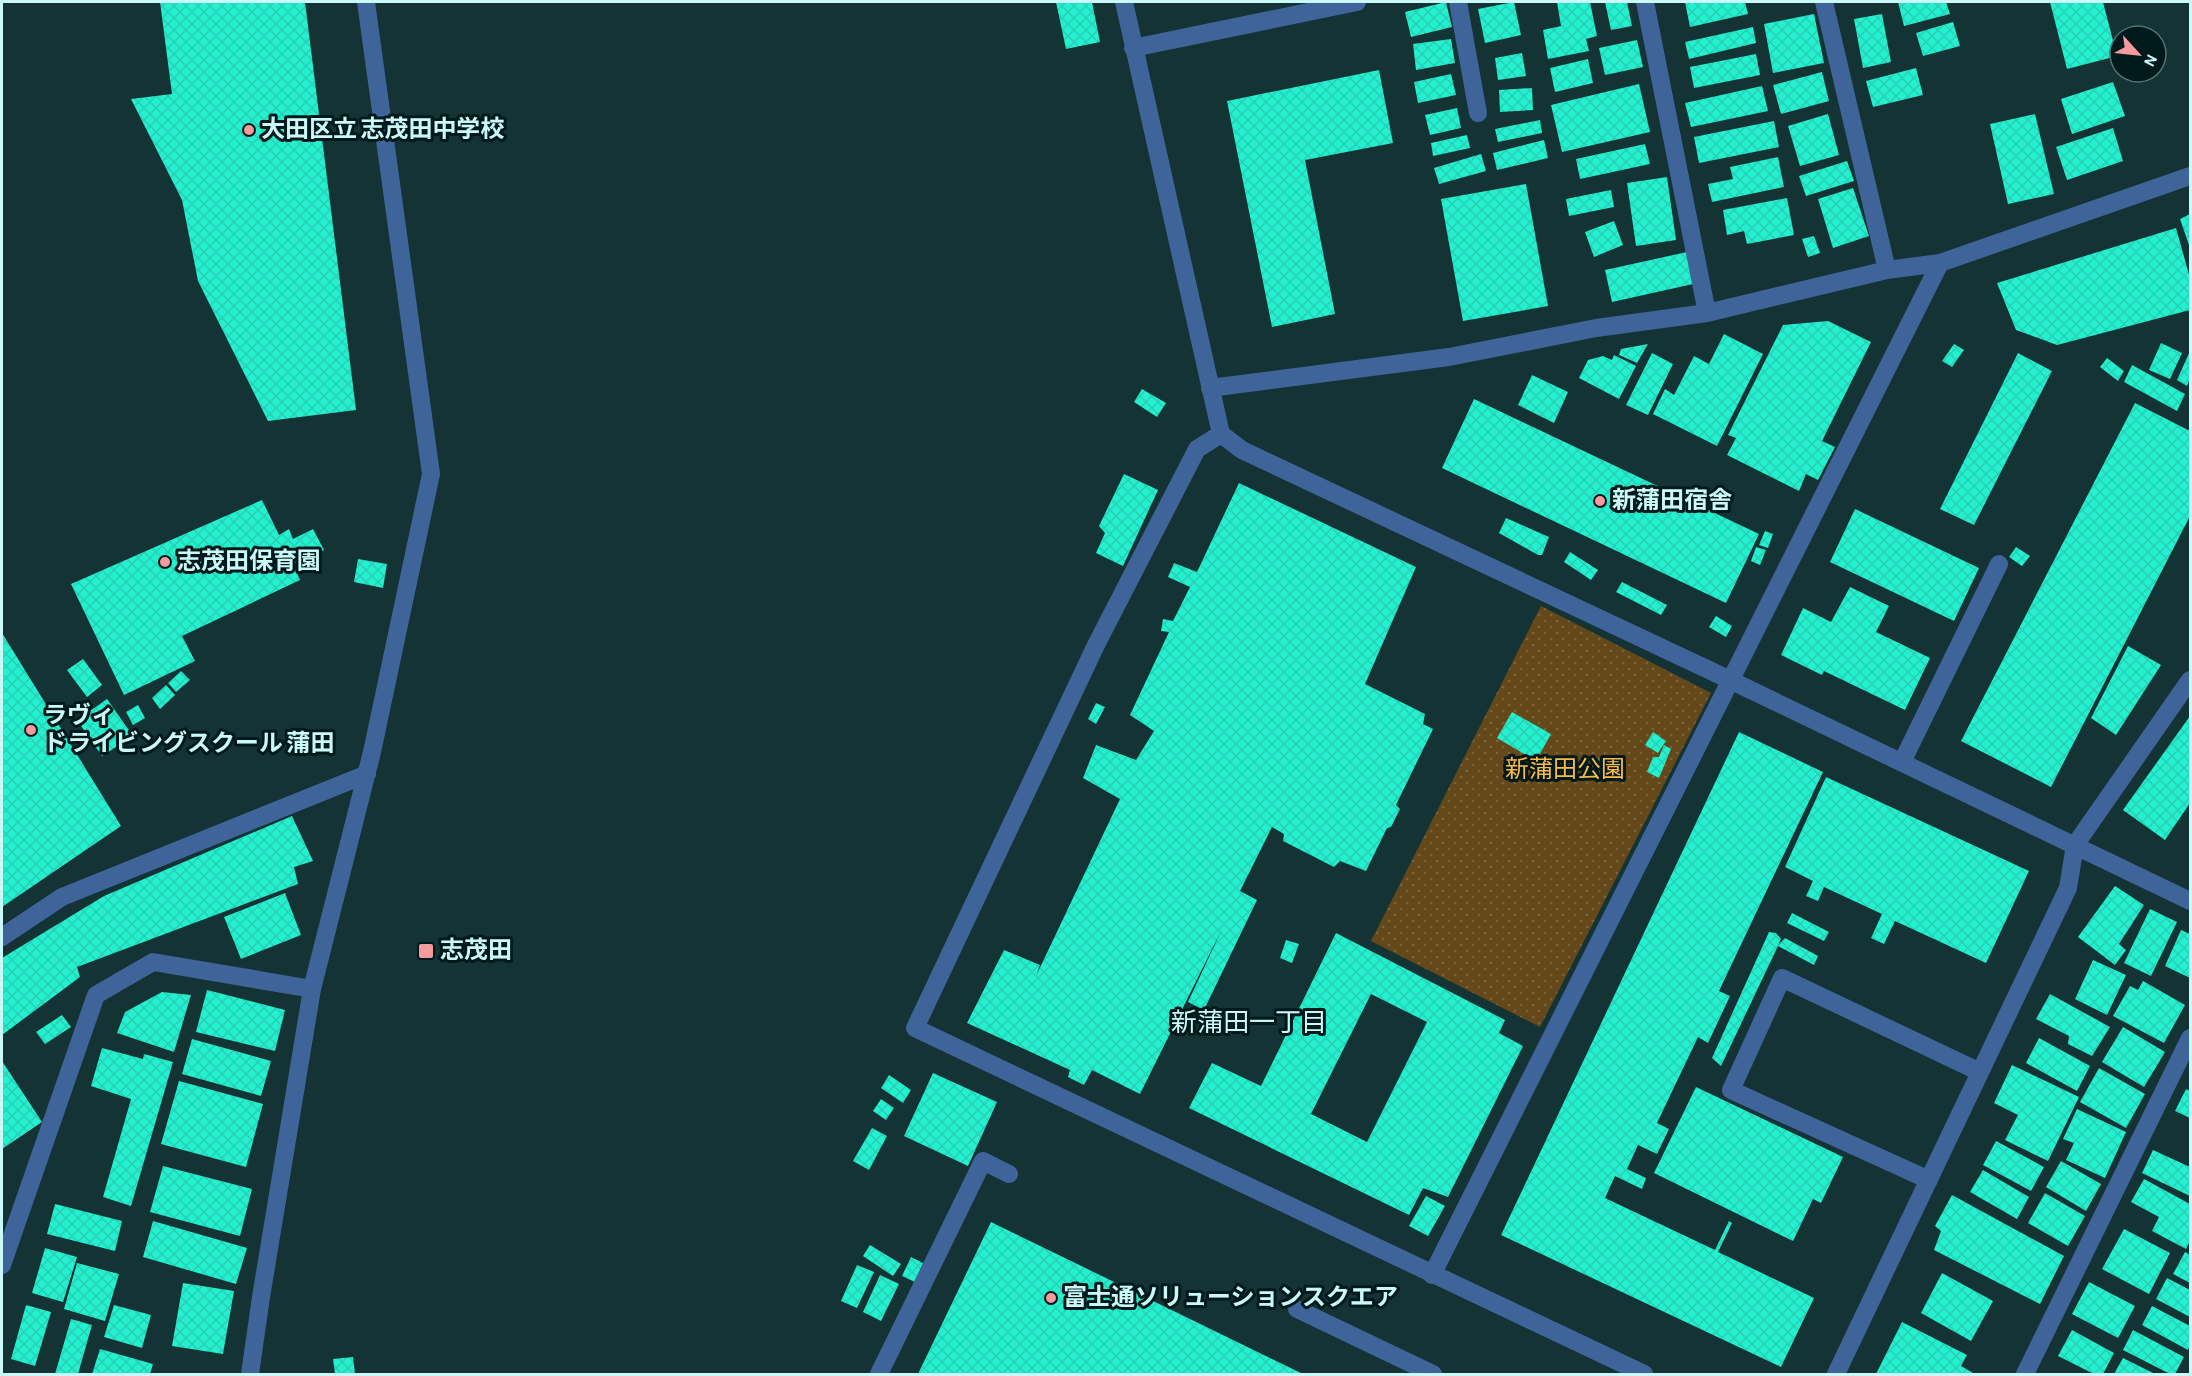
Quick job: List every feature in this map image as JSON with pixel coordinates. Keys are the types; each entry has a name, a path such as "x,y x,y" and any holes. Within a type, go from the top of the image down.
{"street":[{"path":"250,1374 262,1286 312,989 366,774 431,474 366,2"},
{"path":"1124,2 1221,434 1242,450 1729,679 2190,901"},
{"path":"1133,48 1357,2"},
{"path":"1458,2 1478,113"},
{"path":"1645,2 1707,313"},
{"path":"1824,2 1887,270"},
{"path":"1210,388 1449,357 1596,328 1707,313 1887,270 1940,263 2190,176"},
{"path":"1432,1275 1729,679 1940,263"},
{"path":"1221,434 1197,449 1096,645 915,1028 1644,1374"},
{"path":"1902,762 1999,564"},
{"path":"1836,1374 2068,888 2075,845 2190,680"},
{"path":"2,937 62,897 366,774"},
{"path":"2,1265 96,995 153,962 312,989"},
{"path":"1929,1180 1731,1090 1782,978 1980,1072"},
{"path":"2025,1374 2190,1038"},
{"path":"879,1374 983,1161 1009,1174"},
{"path":"1297,1309 1433,1374"}],"green space":[{"name":"新蒲田公園","path":"1541,606 1711,693 1540,1027 1371,941"}],"building":[{"path":"160,2 305,2 356,410 268,421 198,281 182,200 131,99 172,94"},
{"path":"1056,2 1092,2 1100,42 1066,49"},
{"path":"1446,2 1452,27 1411,37 1405,12"},
{"path":"1514,2 1521,35 1485,43 1478,9"},
{"path":"1557,2 1590,2 1597,36 1586,39 1589,51 1548,59 1543,30 1561,26"},
{"path":"1605,2 1627,2 1632,26 1611,30"},
{"path":"1685,2 1745,2 1748,14 1690,27"},
{"path":"1898,2 1946,2 1950,14 1904,26"},
{"path":"2050,2 2103,2 2109,24 2108,58 2067,69"},
{"path":"1814,14 1824,63 1773,73 1764,24"},
{"path":"1882,14 1891,62 1863,68 1854,19"},
{"path":"1953,22 1960,46 1923,56 1916,33"},
{"path":"1753,27 1756,43 1689,59 1685,42"},
{"path":"1451,39 1455,63 1416,70 1413,44"},
{"path":"1637,40 1643,67 1605,75 1599,48"},
{"path":"1522,53 1526,76 1498,80 1495,58"},
{"path":"1756,54 1760,75 1694,88 1690,67"},
{"path":"1588,59 1593,83 1555,92 1550,68"},
{"path":"1916,68 1923,95 1873,107 1866,81"},
{"path":"1379,70 1393,143 1305,160 1335,314 1272,327 1227,101"},
{"path":"1822,72 1829,101 1781,114 1773,85"},
{"path":"1451,74 1456,95 1418,103 1414,82"},
{"path":"1639,84 1650,132 1562,152 1551,105"},
{"path":"2108,84 2114,84 2125,116 2072,134 2061,99"},
{"path":"1762,86 1768,111 1691,127 1685,103"},
{"path":"1532,88 1533,110 1500,112 1499,90"},
{"path":"1457,108 1461,128 1430,135 1425,115"},
{"path":"1828,114 1839,155 1800,166 1788,126"},
{"path":"2035,114 2054,194 2008,204 1990,124"},
{"path":"1540,120 1542,133 1498,142 1495,129"},
{"path":"1774,121 1779,147 1699,163 1694,137"},
{"path":"2113,128 2123,161 2067,180 2056,147"},
{"path":"1467,135 1470,148 1433,156 1431,143"},
{"path":"1544,140 1548,158 1497,170 1493,153"},
{"path":"1645,144 1650,164 1580,179 1576,159"},
{"path":"1481,154 1486,171 1439,184 1434,168"},
{"path":"1778,157 1784,187 1712,202 1708,184 1733,179 1730,167"},
{"path":"1847,161 1854,181 1806,196 1799,176"},
{"path":"1667,177 1676,240 1636,246 1627,183"},
{"path":"1526,184 1548,306 1463,321 1441,199"},
{"path":"1853,188 1869,236 1833,248 1818,199"},
{"path":"1611,190 1614,207 1569,216 1566,199"},
{"path":"1787,198 1794,235 1747,244 1744,231 1727,235 1723,210"},
{"path":"2190,214 2190,248 2180,219"},
{"path":"1614,221 1623,245 1594,257 1585,232"},
{"path":"2176,228 2190,278 2190,310 2057,345 2016,330 1997,283"},
{"path":"1814,236 1820,253 1808,257 1802,239"},
{"path":"1687,252 1693,284 1612,302 1605,270"},
{"path":"1828,321 1871,342 1822,441 1835,447 1818,480 1806,474 1799,491 1727,455 1736,438 1728,435 1783,325"},
{"path":"1724,334 1763,354 1717,446 1653,414 1665,389 1674,395 1694,356 1709,364"},
{"path":"2161,343 2182,353 2170,379 2149,370"},
{"path":"1648,344 1637,363 1619,355 1621,349"},
{"path":"1954,344 1964,350 1952,367 1942,361"},
{"path":"2190,351 2190,378 2187,386 2177,380"},
{"path":"1652,353 1673,364 1648,415 1626,405"},
{"path":"2018,353 2052,371 1974,525 1940,509"},
{"path":"1614,355 1636,366 1619,399 1579,378 1588,360 1603,356 1612,360"},
{"path":"2107,358 2124,371 2118,381 2100,367"},
{"path":"2132,365 2185,394 2177,411 2124,382"},
{"path":"1532,375 1568,392 1554,423 1518,405"},
{"path":"1142,389 1166,403 1157,417 1134,402"},
{"name":"新蒲田宿舎","path":"1474,399 1759,534 1726,603 1442,468"},
{"path":"2135,403 2190,431 2190,516 2051,787 1961,741"},
{"path":"1124,474 1158,490 1123,566 1096,553 1105,533 1099,526"},
{"path":"1239,483 1416,567 1365,684 1425,714 1423,724 1433,729 1396,805 1400,809 1391,827 1387,828 1366,871 1340,861 1334,867 1283,841 1284,834 1272,827 1240,891 1257,900 1204,1010 1188,1002 1223,927 1140,1094 1092,1070 1084,1085 1068,1077 1070,1070 967,1023 1004,950 1040,965 1036,976 1120,799 1083,778 1096,745 1136,760 1154,731 1130,715 1169,632 1161,631 1163,619 1173,621 1190,587 1168,577 1174,563 1197,572"},
{"path":"262,500 279,535 289,529 293,539 313,529 324,550 293,565 300,580 182,636 195,661 124,695 71,584"},
{"path":"1855,509 1979,568 1954,621 1830,562"},
{"path":"1506,518 1549,537 1542,555 1538,555 1499,533"},
{"path":"1765,531 1773,534 1768,548 1759,545"},
{"path":"1756,547 1766,550 1760,565 1751,561"},
{"path":"2016,547 2030,556 2022,566 2009,557"},
{"path":"1570,552 1598,570 1591,580 1564,562"},
{"path":"358,559 387,564 383,588 354,582"},
{"path":"1622,582 1667,605 1661,615 1616,592"},
{"path":"1850,587 1889,606 1876,632 1930,658 1905,710 1824,671 1822,675 1781,655 1803,608 1831,622"},
{"path":"1716,616 1732,626 1726,637 1709,627"},
{"name":"ラヴィ ドライビングスクール 蒲田","path":"2,633 121,826 2,907"},
{"path":"2128,646 2161,665 2116,735 2091,718"},
{"path":"83,659 102,685 87,697 67,670"},
{"path":"181,671 190,680 176,692 168,683"},
{"path":"166,685 175,695 160,709 152,698"},
{"path":"107,699 133,736 102,756 77,720"},
{"path":"1096,703 1105,707 1096,724 1088,719"},
{"path":"138,705 145,718 133,725 126,712"},
{"path":"1512,712 1551,734 1536,761 1497,738"},
{"path":"2190,716 2190,803 2165,840 2123,810"},
{"path":"1653,732 1666,741 1658,753 1645,745"},
{"path":"1739,732 1823,772 1719,991 1730,996 1708,1043 1698,1037 1657,1123 1669,1129 1657,1154 1638,1145 1627,1169 1646,1178 1642,1189 1615,1176 1605,1198 1715,1250 1729,1221 1732,1223 1718,1252 1814,1298 1781,1367 1501,1235"},
{"path":"1664,745 1671,749 1659,778 1647,772 1653,757 1659,757"},
{"path":"1826,777 2029,871 1986,963 1895,921 1884,944 1871,938 1882,914 1824,887 1818,901 1806,896 1813,881 1785,867"},
{"path":"292,816 313,861 294,867 298,884 77,967 80,977 2,1035 2,958 104,896"},
{"path":"2115,886 2144,905 2119,944 2126,950 2115,965 2078,937"},
{"path":"285,893 301,935 241,959 224,917"},
{"path":"2150,909 2177,922 2151,976 2124,963"},
{"path":"1792,913 1829,932 1824,941 1787,923"},
{"path":"2181,930 2190,934 2190,978 2165,966"},
{"path":"1769,932 1776,933 1781,939 1778,945 1785,938 1818,956 1814,965 1778,946 1721,1066 1712,1058"},
{"path":"1336,933 1505,1020 1499,1033 1523,1046 1448,1197 1423,1188 1409,1215 1189,1108 1212,1063 1261,1086","holes":["1371,994 1427,1022 1367,1142 1311,1114"]},
{"path":"1286,940 1299,944 1292,963 1280,958"},
{"path":"2093,960 2126,975 2107,1015 2075,999"},
{"path":"2143,981 2185,1005 2164,1043 2113,1016 2130,986 2138,990"},
{"path":"207,990 285,1010 275,1051 196,1032"},
{"path":"162,992 191,995 174,1052 117,1033 125,1012"},
{"path":"2050,994 2110,1027 2092,1056 2068,1044 2069,1036 2036,1019"},
{"path":"62,1015 71,1027 45,1044 36,1032"},
{"path":"2123,1027 2165,1052 2144,1087 2102,1062"},
{"path":"2039,1038 2090,1066 2077,1091 2026,1063"},
{"path":"192,1039 271,1061 261,1096 182,1074"},
{"path":"102,1048 143,1059 144,1054 173,1062 131,1206 103,1197 131,1099 91,1086"},
{"path":"2,1061 42,1122 2,1149"},
{"path":"2012,1065 2079,1097 2048,1161 2005,1140 2018,1115 1994,1103"},
{"path":"2099,1068 2145,1094 2126,1128 2080,1102"},
{"path":"933,1073 997,1102 968,1166 904,1136"},
{"path":"889,1075 911,1090 903,1103 881,1088"},
{"path":"179,1081 263,1104 246,1167 161,1144"},
{"path":"1696,1087 1843,1157 1821,1203 1813,1199 1793,1241 1654,1173"},
{"path":"2186,1089 2190,1091 2190,1118 2175,1111"},
{"path":"881,1099 894,1108 886,1120 873,1111"},
{"path":"2077,1109 2126,1132 2105,1178 2066,1160 2074,1143 2063,1139"},
{"path":"872,1128 887,1136 869,1170 853,1161"},
{"path":"1996,1141 2044,1167 2031,1191 1983,1165"},
{"path":"2153,1150 2190,1167 2190,1196 2142,1173"},
{"path":"2061,1161 2101,1184 2086,1211 2046,1187"},
{"path":"163,1166 252,1189 240,1236 150,1212"},
{"path":"1983,1170 2029,1197 2017,1219 1970,1192"},
{"path":"2144,1179 2190,1204 2190,1241 2186,1249 2152,1231 2159,1217 2131,1202"},
{"path":"2045,1193 2085,1216 2068,1246 2028,1223"},
{"path":"1952,1195 2064,1256 2040,1304 1934,1250 1941,1231 1935,1226"},
{"path":"1426,1196 1445,1206 1428,1236 1409,1226"},
{"path":"55,1204 122,1221 115,1251 47,1234"},
{"path":"153,1221 247,1248 236,1284 143,1257"},
{"name":"富士通ソリューションスクエア","path":"991,1222 1303,1374 918,1374"},
{"path":"2124,1229 2170,1253 2149,1294 2102,1269"},
{"path":"870,1245 901,1264 893,1276 863,1256"},
{"path":"45,1248 77,1257 63,1302 32,1293"},
{"path":"2185,1252 2190,1255 2190,1283 2173,1274"},
{"path":"911,1257 923,1263 915,1282 902,1276"},
{"path":"77,1263 119,1274 105,1321 64,1309"},
{"path":"857,1265 874,1272 857,1308 841,1301"},
{"path":"1942,1273 1993,1301 1971,1341 1921,1313"},
{"path":"880,1275 899,1284 881,1321 863,1312"},
{"path":"2167,1278 2190,1290 2190,1317 2156,1299"},
{"path":"2089,1282 2135,1306 2118,1338 2072,1314"},
{"path":"183,1283 234,1291 223,1354 172,1346"},
{"path":"26,1305 51,1312 35,1366 11,1359"},
{"path":"114,1305 151,1315 142,1348 104,1337"},
{"path":"2152,1306 2190,1326 2188,1350 2142,1325"},
{"path":"71,1319 92,1325 78,1374 55,1374"},
{"path":"1902,1322 1967,1355 1961,1366 1973,1374 1876,1374"},
{"path":"2072,1330 2114,1353 2103,1374 2094,1374 2058,1356"},
{"path":"2133,1330 2184,1357 2175,1374 2170,1374 2123,1350"},
{"path":"100,1349 153,1364 150,1374 92,1374"},
{"path":"353,1357 355,1374 335,1374 333,1359"},
{"path":"2123,1358 2155,1374 2114,1374"}],"place":[{"name":"大田区立 志茂田中学校","path":"249,130"},
{"name":"新蒲田宿舎","path":"1600,501"},
{"name":"志茂田保育園","path":"165,562"},
{"name":"ラヴィ ドライビングスクール 蒲田","path":"31,730"},
{"name":"志茂田","path":"426,951"},
{"name":"富士通ソリューションスクエア","path":"1051,1298"}],"district":[{"name":"新蒲田一丁目","path":"1249,1023"}]}
